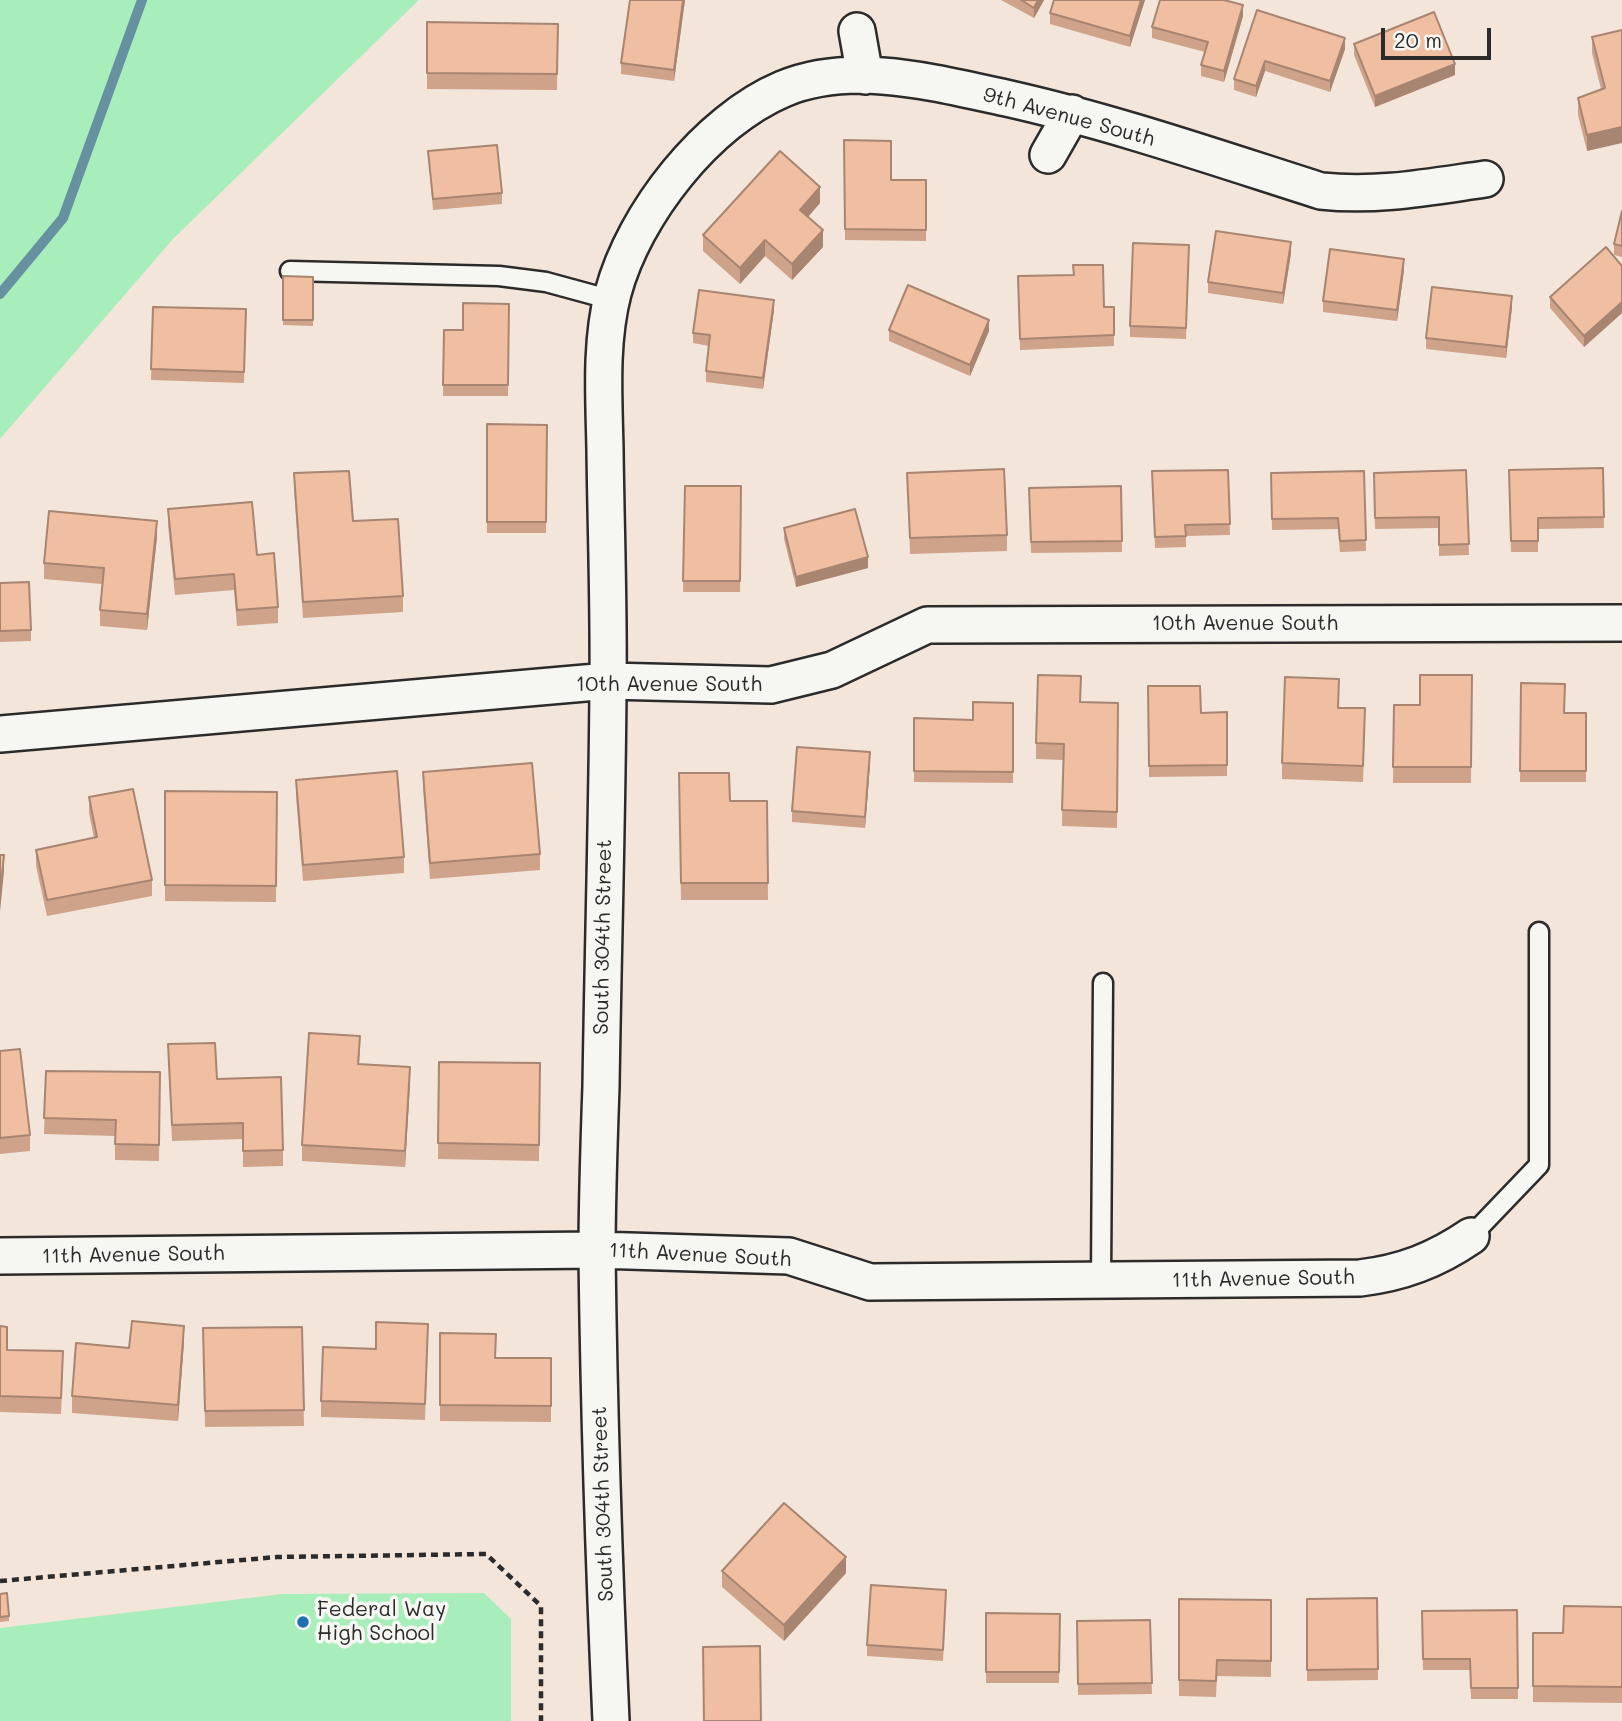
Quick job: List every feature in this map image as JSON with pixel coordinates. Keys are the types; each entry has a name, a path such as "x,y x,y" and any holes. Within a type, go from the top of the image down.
{"street":[{"path":"857,31 865,76"},
{"name":"9th Avenue South","path":"678,172 734,117 781,90 809,80 833,76 865,76 918,80 1072,113 1321,191 1355,195 1391,193 1485,179"},
{"path":"1048,155 1072,113"},
{"name":"South 304th Street","path":"611,1721 602,1524 597,1250 608,681 605,324 615,286 632,242 678,172"},
{"name":"10th Avenue South","path":"0,734 608,681 771,685 832,670 927,625 1622,623"},
{"name":"11th Avenue South","path":"0,1256 597,1250 789,1256 870,1282 1360,1278 1426,1263 1471,1236"}],"lane":[{"path":"289,271 499,276 546,282 611,300"},
{"path":"1471,1236 1539,1165 1539,932"},
{"path":"1101,1280 1102,983"}],"path":[{"path":"0,1581 277,1557 486,1554 541,1606 541,1721"}],"green space":[{"path":"0,0 419,0 173,239 0,439"},
{"path":"484,1593 511,1619 511,1721 0,1721 0,1628 282,1594"}],"building":[{"path":"630,0 683,0 674,70 621,63"},
{"path":"1021,0 1038,0 1034,8"},
{"path":"1054,0 1141,0 1130,36 1050,13"},
{"path":"1160,0 1224,0 1243,5 1224,71 1201,65 1208,42 1152,27"},
{"path":"1257,10 1345,38 1330,81 1265,61 1256,86 1234,79"},
{"path":"1434,12 1455,64 1375,96 1354,44"},
{"path":"427,22 558,24 557,74 427,73"},
{"path":"1622,30 1622,127 1587,135 1578,98 1605,88 1592,37"},
{"path":"844,140 891,141 891,180 926,180 926,230 845,229"},
{"path":"497,145 502,193 433,199 428,151"},
{"path":"780,151 820,187 800,210 823,230 792,264 765,240 740,268 703,235"},
{"path":"1622,211 1622,246 1614,244"},
{"path":"1216,231 1291,242 1283,293 1208,282"},
{"path":"1133,243 1189,245 1186,328 1130,326"},
{"path":"1606,247 1622,266 1622,302 1584,336 1550,297"},
{"path":"1330,249 1404,259 1397,310 1323,301"},
{"path":"1073,265 1103,265 1104,307 1114,307 1114,335 1020,339 1018,276 1074,275"},
{"path":"283,276 313,277 313,320 283,320"},
{"path":"908,285 989,320 970,365 889,330"},
{"path":"1432,287 1512,296 1506,347 1426,338"},
{"path":"699,290 774,300 763,378 706,371 710,335 693,333"},
{"path":"463,303 509,304 508,385 443,385 444,330 463,330"},
{"path":"153,307 246,309 244,372 151,369"},
{"path":"487,424 547,425 546,522 487,522"},
{"path":"1603,468 1604,517 1538,518 1538,541 1511,541 1509,470"},
{"path":"1004,469 1007,535 910,538 907,473"},
{"path":"1228,470 1230,524 1185,525 1186,536 1155,537 1152,471"},
{"path":"1466,470 1469,544 1439,545 1439,517 1375,518 1374,473"},
{"path":"349,471 353,521 398,519 403,596 303,602 294,473"},
{"path":"1364,471 1366,540 1340,541 1338,518 1272,519 1271,473"},
{"path":"685,486 741,486 740,581 683,581"},
{"path":"1121,486 1122,541 1031,542 1029,488"},
{"path":"252,502 257,555 274,553 278,607 237,610 234,574 175,579 168,509"},
{"path":"855,509 868,557 796,577 784,528"},
{"path":"49,511 157,521 147,614 100,610 104,568 44,563"},
{"path":"29,582 31,630 0,631 0,583"},
{"path":"1038,675 1081,676 1080,702 1118,703 1117,812 1062,810 1064,744 1036,743"},
{"path":"1420,675 1472,675 1471,767 1393,767 1394,705 1420,705"},
{"path":"1285,677 1339,679 1338,708 1365,708 1363,766 1282,763"},
{"path":"1521,683 1565,684 1564,713 1586,713 1586,771 1520,771"},
{"path":"1148,686 1200,686 1201,713 1227,712 1227,765 1149,766"},
{"path":"973,702 1013,703 1013,772 914,771 914,718 973,720"},
{"path":"797,747 870,752 865,817 792,811"},
{"path":"532,763 540,854 430,863 423,772"},
{"path":"397,771 404,857 303,865 296,780"},
{"path":"679,773 729,773 730,801 767,801 768,883 681,883"},
{"path":"133,789 152,880 47,900 36,850 97,837 89,797"},
{"path":"165,791 277,792 276,886 165,885"},
{"path":"0,855 4,855 0,896"},
{"path":"309,1033 360,1036 358,1064 410,1067 405,1151 302,1145"},
{"path":"215,1043 217,1079 281,1077 283,1150 243,1151 243,1123 172,1125 168,1044"},
{"path":"20,1049 30,1135 0,1138 0,1051"},
{"path":"439,1062 540,1063 539,1145 438,1143"},
{"path":"46,1071 160,1072 159,1145 115,1144 116,1120 44,1118"},
{"path":"132,1321 184,1326 178,1405 72,1396 76,1343 129,1348"},
{"path":"376,1322 428,1324 425,1404 321,1401 323,1347 376,1349"},
{"path":"0,1326 7,1327 7,1350 63,1351 61,1398 0,1396"},
{"path":"302,1327 304,1410 205,1411 203,1328"},
{"path":"440,1333 496,1334 495,1358 551,1358 551,1406 440,1405"},
{"path":"784,1503 846,1557 784,1625 722,1571"},
{"path":"871,1585 946,1590 943,1650 867,1645"},
{"path":"7,1593 9,1616 0,1617 0,1594"},
{"path":"1377,1598 1378,1669 1307,1670 1307,1599"},
{"path":"1179,1599 1271,1600 1271,1661 1217,1660 1216,1681 1179,1680"},
{"path":"1564,1606 1622,1607 1622,1687 1533,1686 1533,1633 1563,1633"},
{"path":"1517,1610 1518,1688 1471,1688 1470,1659 1423,1659 1422,1611"},
{"path":"986,1613 1060,1614 1059,1672 986,1672"},
{"path":"1150,1620 1152,1683 1078,1684 1077,1621"},
{"path":"760,1646 761,1721 704,1721 703,1647"}],"waterway":[{"path":"0,294 63,218 142,0"}],"place":[{"name":"Federal Way High School","path":"303,1622"}]}
